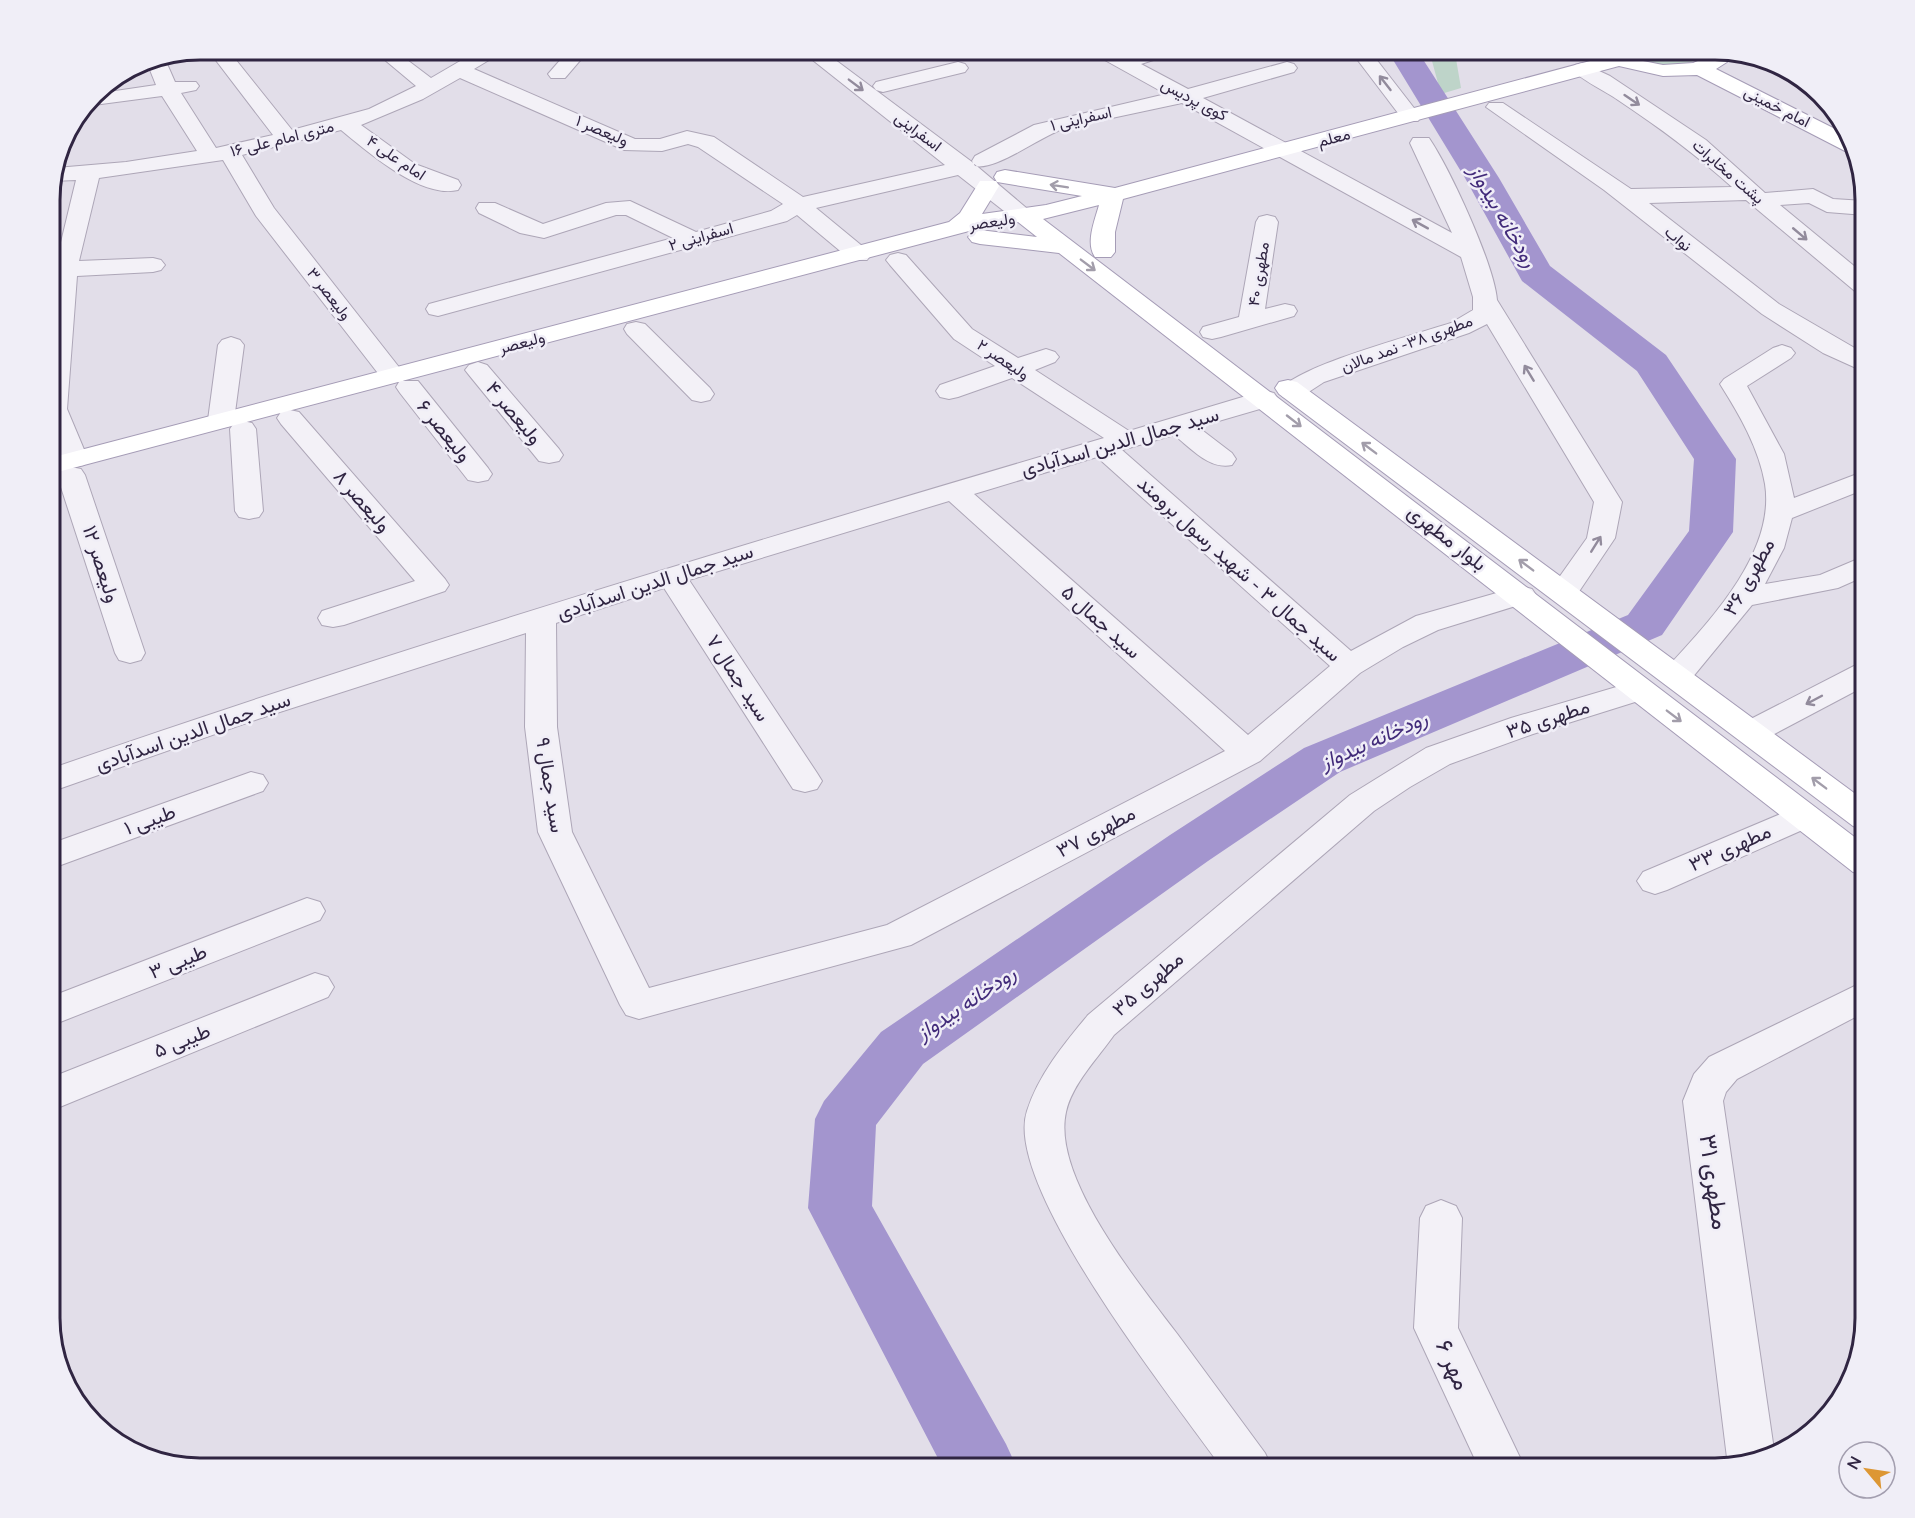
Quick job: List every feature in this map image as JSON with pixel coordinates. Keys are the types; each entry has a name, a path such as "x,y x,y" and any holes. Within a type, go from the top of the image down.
{"main road":[{"name":"معلم","path":"1036,214 1411,117 1581,69 1601,60"},
{"path":"1631,60 1660,70 1701,69 1718,60"},
{"name":"امام خمینی","path":"1701,69 1842,140"},
{"path":"956,228 968,217 997,181 1113,194 1103,232 1103,252"},
{"path":"1036,214 1103,252 1239,352"},
{"name":"ولیعصر","path":"230,427 290,418 401,382 478,370 636,329 865,261 987,219 1036,214"},
{"name":"ولیعصر","path":"61,470 865,261 898,260 1001,231 1036,214"},
{"name":"بلوار مطهری","path":"1036,214 1064,247 1274,387 1558,606 1592,651 1651,678 1752,732 1855,810"},
{"path":"980,237 1064,247"},
{"name":"بلوار مطهری","path":"1274,387 1521,595 1589,612 1625,639 1651,678 1804,816 1855,855"},
{"path":"1592,651 1625,639"}],"street":[{"path":"226,60 287,138"},
{"path":"395,60 430,87"},
{"name":"۱۶ متری امام علی","path":"63,174 89,173 219,154 345,123 376,113 430,87 476,60"},
{"path":"558,74 570,60"},
{"name":"اسفراینی","path":"825,60 917,121 997,181 1036,214"},
{"name":"اسفراینی","path":"848,60 883,86 917,121"},
{"name":"کوی پردیس","path":"1119,60 1288,150 1471,253"},
{"path":"1124,63 1134,60"},
{"path":"1367,60 1411,117"},
{"name":"ولیعصر ۳","path":"158,67 168,89 401,382"},
{"path":"883,86 958,68"},
{"name":"اسفراینی ۱","path":"974,164 1041,129 1186,96 1287,68"},
{"name":"پشت مخابرات","path":"1581,69 1603,80 1698,145 1755,197 1855,278"},
{"name":"ولیعصر ۱","path":"459,70 632,145 662,145 687,137 706,142 799,205 865,261"},
{"path":"103,99 193,86"},
{"name":"نواب","path":"1496,107 1625,196 1707,263 1780,318 1832,349 1855,359"},
{"name":"امام علی ۴","path":"345,123 408,170 428,180 450,185"},
{"name":"مطهری ۳۸- نمد مالان","path":"1274,387 1315,377 1460,328 1476,321 1485,313 1487,303 1471,253 1450,199 1421,143"},
{"name":"اسفراینی ۲","path":"438,309 779,216 799,205 974,164"},
{"name":"ولیعصر ۱۲","path":"60,263 89,173"},
{"path":"1625,196 1813,196 1827,205 1855,207"},
{"path":"487,208 528,228 544,231 614,208 630,208 693,239"},
{"name":"مطهری ۴۰","path":"1212,332 1251,321 1267,222"},
{"name":"ولیعصر ۲","path":"898,260 963,334 1017,369 1114,444"},
{"path":"60,269 153,265"},
{"path":"1487,303 1608,502 1601,538 1558,606"},
{"path":"1251,321 1285,311"},
{"path":"636,329 701,394"},
{"path":"231,345 230,427 249,511"},
{"name":"مطهری ۳۶","path":"1651,678 1720,629 1757,572 1777,526 1780,495 1770,456 1753,414 1733,384 1782,352"},
{"path":"949,391 1046,357"},
{"name":"ولیعصر ۴","path":"478,370 549,456"},
{"name":"ولیعصر ۶","path":"401,382 478,474"},
{"name":"سید جمال الدین اسدآبادی","path":"60,777 247,712 671,576 1178,425 1274,387"},
{"name":"ولیعصر ۸","path":"290,418 434,585 333,618"},
{"path":"1178,425 1222,459"},
{"name":"سید جمال ۳ - شهید رسول برومند","path":"1114,444 1349,666"},
{"name":"ولیعصر ۱۲","path":"61,470 130,653"},
{"path":"1778,514 1855,483"},
{"name":"سید جمال ۵","path":"954,491 1248,753"},
{"path":"1740,598 1828,582 1855,571"},
{"name":"سید جمال ۷","path":"671,576 805,781"},
{"name":"مطهری ۳۷","path":"639,1005 898,936 1248,753 1349,666 1392,640 1427,623 1521,595"},
{"name":"سید جمال ۹","path":"541,618 541,727 555,832 639,1005"},
{"name":"مطهری ۳۵","path":"1242,1458 1104,1268 1064,1199 1046,1148 1046,1112 1067,1069 1101,1025 1362,803 1438,756 1651,678"},
{"path":"1752,732 1855,679"},
{"name":"طیبی ۱","path":"60,853 251,783"},
{"name":"مطهری ۳۳","path":"1655,881 1804,816"},
{"name":"طیبی ۳","path":"60,1008 307,911"},
{"name":"طیبی ۵","path":"60,1091 315,987"},
{"name":"مطهری ۳۱","path":"1749,1453 1750,1443 1703,1101 1708,1085 1723,1068 1855,1000"},
{"name":"مهر ۶","path":"1441,1218 1436,1328 1497,1458"}],"green space":[{"path":"1432,60 1456,60 1461,88 1441,94"},
{"path":"1640,60 1696,60 1673,65"}],"waterway":[{"name":"رودخانه بیدواز","path":"976,1458 840,1208 846,1119 902,1048 1189,848 1322,760 1645,625 1711,532 1715,459 1652,363 1535,273 1482,178 1408,60"}]}
